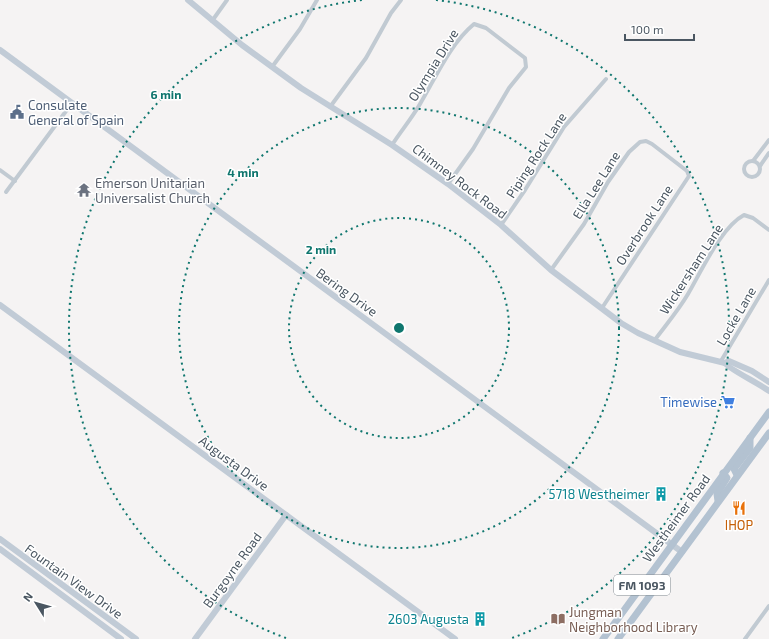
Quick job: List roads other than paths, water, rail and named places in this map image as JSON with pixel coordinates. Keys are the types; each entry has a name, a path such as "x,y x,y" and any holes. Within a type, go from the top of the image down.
{"main road":[{"name":"Westheimer Road","path":"603,639 672,544 723,470 750,438 769,412"},
{"name":"Westheimer Road","path":"618,639 769,433"},
{"path":"737,475 734,469 750,448 750,438"},
{"path":"718,501 717,494 727,478 723,470"},
{"path":"609,639 613,633 612,626"}],"street":[{"name":"Chimney Rock Road","path":"188,0 212,21 272,67 330,107 392,145 448,184 501,225 551,270 632,330 680,352 723,362 727,367 769,382"},
{"path":"212,21 227,0"},
{"path":"272,67 300,29 317,0"},
{"path":"330,107 366,58 401,0"},
{"name":"Olympia Drive","path":"392,145 419,106 440,69 467,30 474,24 479,24 502,39 525,58 526,67 509,88 473,149 448,184"},
{"name":"Bering Drive","path":"0,50 682,552"},
{"name":"Piping Rock Lane","path":"501,225 526,190 564,127 606,79"},
{"path":"6,192 72,103"},
{"path":"769,140 753,161 749,162 745,167 745,172 748,176 753,177 758,175 760,166 769,153"},
{"name":"Ella Lee Lane","path":"551,270 584,224 608,182 634,146 640,142 646,141 670,158"},
{"name":"Overbrook Lane","path":"602,308 689,176 688,171 670,158"},
{"path":"753,161 760,166"},
{"path":"0,170 14,181"},
{"name":"Wickersham Lane","path":"654,341 687,295 721,238 738,218 744,215 753,218 769,230"},
{"name":"Locke Lane","path":"723,362 769,280"},
{"name":"Augusta Drive","path":"0,305 455,639"},
{"name":"Chimney Rock Road","path":"750,374 769,391"},
{"name":"Burgoyne Road","path":"195,639 286,515"},
{"name":"Fountain View Drive","path":"0,539 136,639"},
{"name":"Fountain View Drive","path":"0,549 121,639"},
{"path":"32,573 36,566"},
{"path":"72,602 76,596"},
{"path":"745,639 769,606"},
{"path":"112,631 116,625"}],"place":[{"name":"Consulate General of Spain","path":"17,112"},
{"name":"Emerson Unitarian Universalist Church","path":"84,190"},
{"name":"Timewise","path":"728,402"},
{"name":"5718 Westheimer","path":"661,494"},
{"name":"IHOP","path":"739,508"},
{"name":"2603 Augusta","path":"480,619"},
{"name":"Jungman Neighborhood Library","path":"558,619"}]}
